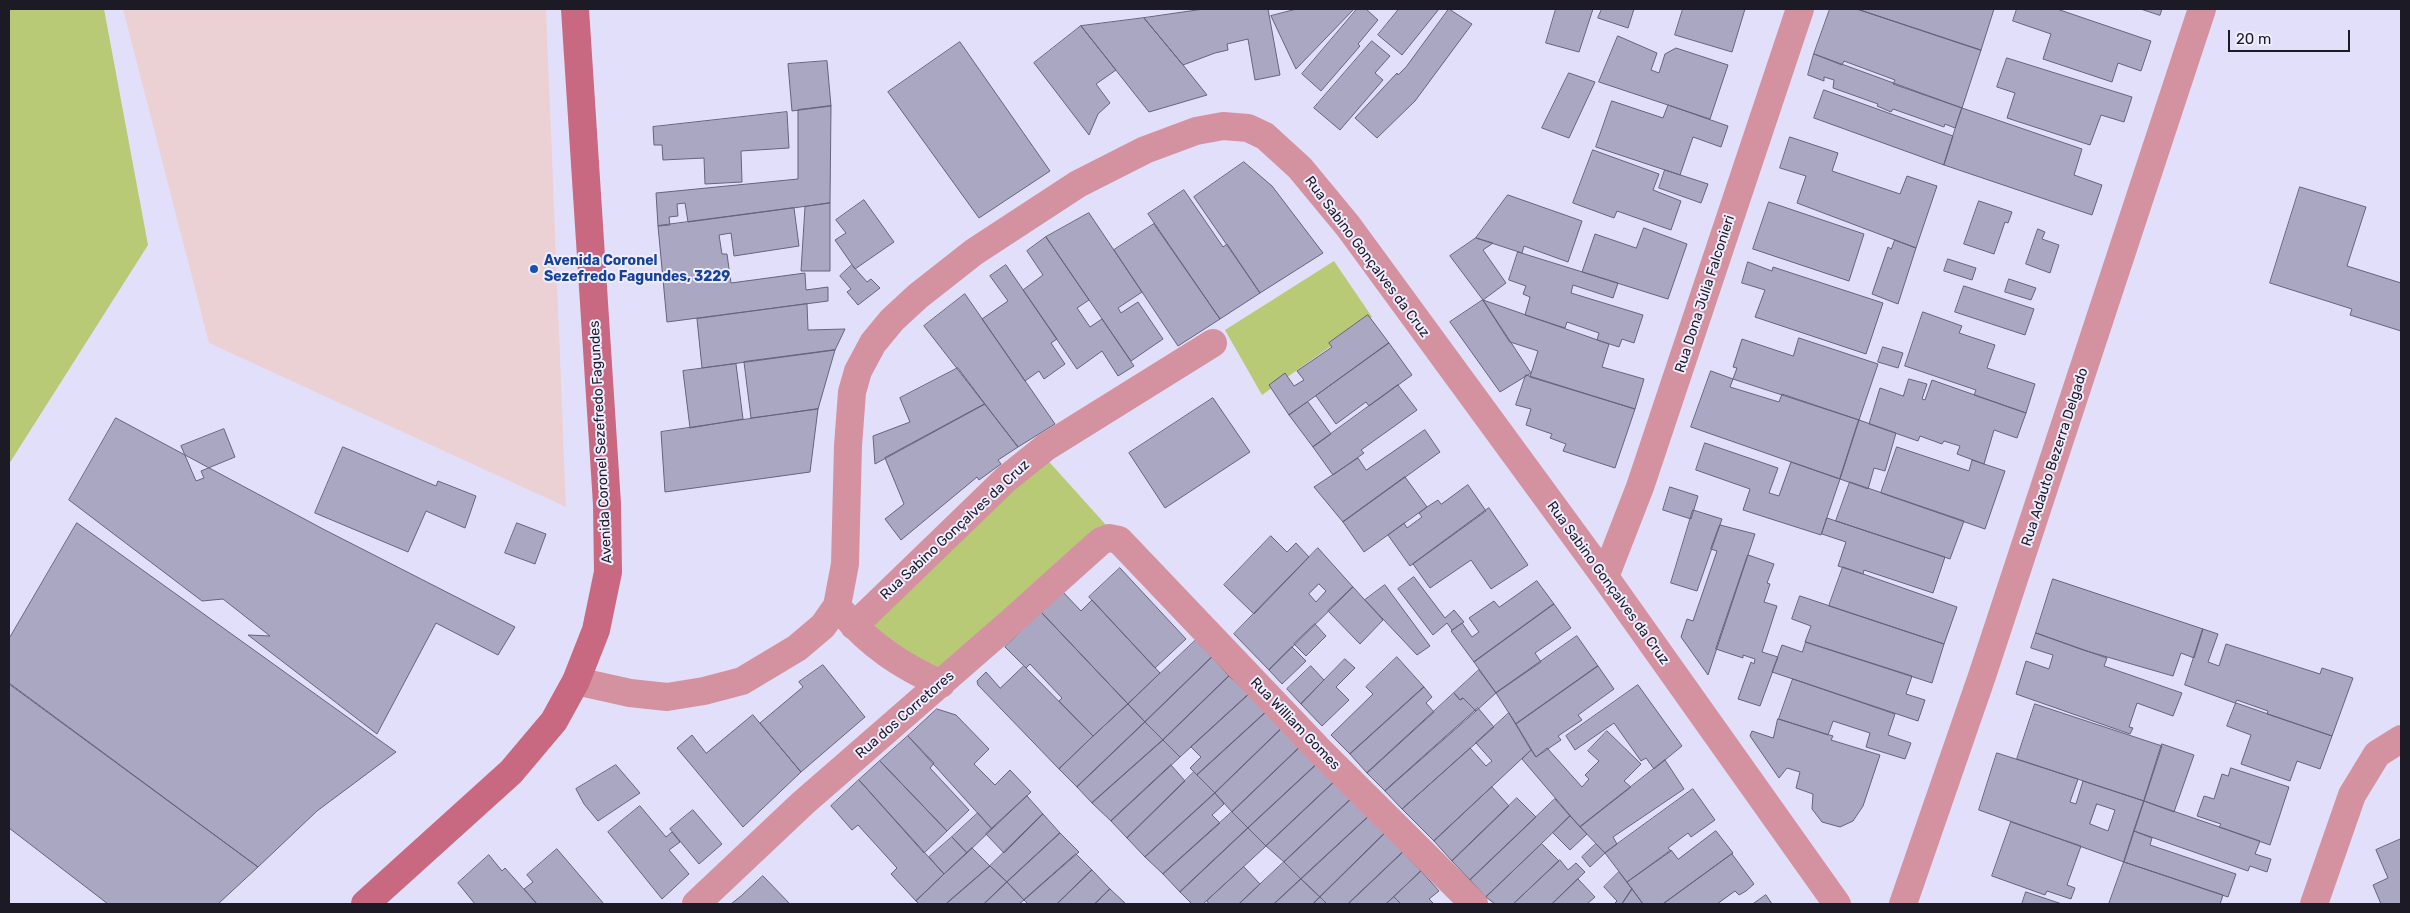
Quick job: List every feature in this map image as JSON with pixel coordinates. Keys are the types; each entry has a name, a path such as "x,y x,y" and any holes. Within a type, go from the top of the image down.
{"main road":[{"name":"Avenida Coronel Sezefredo Fagundes","path":"365,904 511,772 554,721 576,681 596,630 608,572 607,504 575,9"}],"street":[{"name":"Rua Dona Júlia Falconieri","path":"1606,577 1640,488 1800,9"},
{"name":"Rua Adauto Bezerra Delgado","path":"1903,904 1985,667 2202,9"},
{"name":"Rua Sabino Gonçalves da Cruz","path":"846,616 845,564 848,446 852,392 858,370 873,343 892,320 942,276 974,252 1078,184 1145,150 1196,130 1224,126 1248,128 1265,136 1300,168 1348,226 1606,577 1837,904"},
{"name":"Rua Sabino Gonçalves da Cruz","path":"576,681 630,693 666,697 704,691 732,683 770,666 797,648 823,626 846,616 1046,447 1213,343"},
{"name":"Rua dos Corretores","path":"696,904 803,803 941,684 1100,541 1109,538 1119,540"},
{"name":"Rua William Gomes","path":"1119,540 1320,750 1474,904"},
{"path":"846,616 879,649 904,666 941,684"},
{"path":"2314,904 2352,795 2377,754 2401,739"}],"shaded area":[{"path":"123,9 546,9 566,507 209,343"}],"green space":[{"path":"9,9 104,9 148,245 9,464"},
{"path":"1334,261 1372,317 1262,395 1225,330"},
{"path":"1043,455 1106,525 1007,622 941,672 889,642 867,617"}],"building":[{"path":"1204,9 1268,9 1280,75 1255,80 1248,39 1227,44 1228,50 1183,65 1144,18"},
{"path":"1297,9 1354,9 1296,69 1271,16"},
{"path":"1357,9 1366,9 1378,20 1358,44 1360,46 1321,91 1302,74"},
{"path":"1399,9 1439,9 1402,55 1378,35"},
{"path":"1449,9 1472,24 1415,101 1377,138 1355,118 1397,73 1398,75 1406,67"},
{"path":"1556,9 1593,9 1579,52 1546,43"},
{"path":"1602,9 1634,9 1628,28 1598,18"},
{"path":"1683,9 1745,9 1732,52 1675,35"},
{"path":"1830,9 1857,9 1981,50 1962,108 1893,84 1895,80 1844,61 1842,65 1814,54"},
{"path":"1857,9 1994,9 1981,50"},
{"path":"2017,9 2057,9 2151,41 2141,71 2118,63 2112,82 2043,59 2051,34 2013,21"},
{"path":"2141,9 2162,9 2160,15"},
{"path":"1144,18 1207,95 1149,112 1081,26"},
{"path":"1081,26 1116,70 1096,84 1110,103 1098,114 1089,135 1034,63"},
{"path":"1618,36 1657,53 1651,70 1659,73 1665,54 1676,48 1728,65 1710,119 1599,82"},
{"path":"1372,41 1390,56 1375,73 1383,80 1340,130 1314,108"},
{"path":"960,42 1050,171 979,218 888,92"},
{"path":"1814,54 1962,108 1955,128 1945,124 1944,127 1893,109 1891,112 1877,106 1878,104 1833,88 1834,80 1824,77 1824,81 1808,75"},
{"path":"2007,58 2132,97 2124,122 2101,115 2090,145 2007,118 2015,93 1997,87"},
{"path":"827,61 831,106 792,111 788,64"},
{"path":"1569,73 1595,82 1569,138 1542,128"},
{"path":"1824,90 1953,136 1944,165 1814,118"},
{"path":"1612,101 1663,118 1668,105 1728,126 1721,147 1693,137 1680,175 1596,147"},
{"path":"831,106 830,203 688,222 685,203 677,204 678,216 669,217 670,225 658,226 656,193 798,179 798,110"},
{"path":"1962,108 2082,149 2074,175 2102,185 2092,215 1944,165"},
{"path":"787,112 789,148 741,151 742,182 705,184 704,158 663,160 662,145 654,145 653,127"},
{"path":"1790,137 1838,153 1832,171 1900,194 1907,176 1937,186 1916,248 1797,203 1806,176 1780,168"},
{"path":"1593,150 1659,174 1653,190 1681,201 1671,230 1617,211 1614,218 1573,203"},
{"path":"1244,162 1272,186 1323,253 1260,293 1194,197"},
{"path":"1665,170 1708,184 1701,203 1659,188"},
{"path":"2300,187 2366,207 2347,266 2401,283 2401,331 2350,315 2352,309 2270,283"},
{"path":"1184,190 1223,247 1227,244 1260,293 1220,319 1148,214"},
{"path":"1508,195 1582,221 1568,262 1524,246 1522,253 1476,238"},
{"path":"864,200 894,242 855,269 835,240 846,233 836,220"},
{"path":"1979,201 2012,212 2008,223 2005,222 1994,254 1964,244"},
{"path":"1769,202 1864,234 1849,281 1753,249"},
{"path":"830,203 830,271 801,271 805,207"},
{"path":"794,208 799,246 734,256 731,233 719,235 722,254 727,254 731,283 805,273 806,290 828,287 828,301 667,322 658,226"},
{"path":"1089,213 1142,292 1118,308 1121,313 1138,302 1163,339 1131,361 1046,237"},
{"path":"1154,224 1220,319 1178,346 1114,250"},
{"path":"1644,228 1687,244 1668,299 1582,272 1595,234 1636,248"},
{"path":"2038,229 2045,232 2042,239 2059,245 2050,273 2026,264"},
{"path":"1046,237 1089,300 1077,308 1090,327 1102,319 1134,366 1118,376 1102,351 1077,369 1023,290 1043,275 1027,251"},
{"path":"1476,238 1493,243 1483,250 1506,283 1483,300 1450,256"},
{"path":"1895,240 1916,248 1898,304 1872,294 1888,247 1891,249"},
{"path":"1518,252 1618,283 1613,298 1573,285 1571,293 1643,315 1634,343 1622,339 1619,347 1597,340 1599,333 1567,322 1565,328 1525,315 1530,297 1523,294 1526,286 1509,280"},
{"path":"1948,259 1976,268 1972,280 1944,271"},
{"path":"1748,262 1772,271 1773,267 1883,303 1866,354 1755,317 1765,290 1742,283"},
{"path":"852,265 867,282 871,279 880,288 858,305 847,292 851,289 840,276"},
{"path":"1006,265 1057,339 1051,343 1065,364 1044,379 1039,371 1025,381 982,319 1008,301 990,276"},
{"path":"2009,279 2036,288 2031,300 2005,292"},
{"path":"1964,286 2034,309 2025,335 1955,312"},
{"path":"965,294 1055,424 1018,447 924,326"},
{"path":"1483,300 1531,373 1500,392 1450,322"},
{"path":"1483,300 1609,344 1602,367 1644,379 1635,409 1530,377 1538,351 1510,342"},
{"path":"807,304 808,330 845,329 835,350 702,368 697,319"},
{"path":"1923,312 1962,326 1959,333 1995,345 1987,368 2035,384 2026,413 1974,395 1976,390 1905,366"},
{"path":"1368,315 1389,343 1289,415 1269,385 1285,373 1294,386 1304,380 1297,371 1332,347 1329,343"},
{"path":"1799,338 1878,364 1859,420 1733,379 1737,368 1733,367 1742,339 1793,356"},
{"path":"1389,343 1412,375 1369,406 1366,402 1336,424 1316,396"},
{"path":"1883,347 1903,353 1898,368 1878,362"},
{"path":"835,350 818,409 751,418 744,362"},
{"path":"736,364 743,419 690,428 683,371"},
{"path":"958,368 985,404 875,464 873,436 910,422 900,398"},
{"path":"1711,371 1733,379 1730,387 1779,402 1782,394 1859,420 1840,479 1691,427"},
{"path":"1526,375 1635,409 1615,468 1563,451 1566,444 1550,438 1552,434 1526,425 1531,409 1516,405"},
{"path":"1909,379 1927,384 1922,399 1925,400 1932,380 2026,413 2017,438 1994,430 1984,464 1957,454 1960,446 1944,441 1942,444 1920,436 1918,441 1869,424 1880,388 1903,396"},
{"path":"1398,385 1417,410 1361,450 1364,453 1333,475 1313,447"},
{"path":"1213,398 1250,452 1165,508 1129,453"},
{"path":"1308,402 1331,434 1313,447 1289,415"},
{"path":"985,404 1018,447 998,460 1001,464 979,480 977,477 901,540 885,519 904,504 885,458"},
{"path":"818,409 810,472 665,492 661,432"},
{"path":"116,418 323,529 515,627 498,655 436,623 377,734 248,635 270,636 223,599 202,601 69,500"},
{"path":"1859,420 1896,433 1885,471 1874,468 1868,489 1840,479"},
{"path":"224,429 235,457 201,471 204,478 196,481 181,446"},
{"path":"1425,430 1440,452 1343,522 1314,487 1358,458 1366,470"},
{"path":"1705,443 1778,468 1769,493 1779,496 1791,462 1840,479 1821,535 1743,510 1750,489 1696,470"},
{"path":"343,447 436,486 438,481 476,496 465,528 426,511 408,552 315,513"},
{"path":"1897,447 1969,471 1972,460 2005,471 1985,529 1881,493"},
{"path":"1405,477 1427,507 1364,552 1343,522"},
{"path":"1850,482 1964,521 1950,559 1836,521"},
{"path":"1468,485 1486,511 1410,566 1388,535 1404,523 1407,528 1422,517 1419,513 1427,507 1438,500 1441,504"},
{"path":"1670,487 1698,496 1691,519 1663,510"},
{"path":"1489,508 1528,565 1491,589 1471,560 1430,588 1413,564"},
{"path":"1693,510 1722,519 1697,591 1671,583"},
{"path":"1827,518 1945,557 1933,593 1864,570 1863,574 1838,566 1846,542 1822,534"},
{"path":"77,523 396,752 317,811 258,867 9,683 9,639"},
{"path":"517,523 546,534 535,564 505,553"},
{"path":"1720,525 1755,534 1708,675 1681,637 1687,619 1693,621 1717,551 1711,549"},
{"path":"1271,536 1287,552 1296,543 1309,557 1254,614 1224,585"},
{"path":"1318,548 1353,587 1269,670 1234,634","holes":["1319,584 1326,591 1316,602 1309,594"]},
{"path":"1748,555 1774,564 1767,583 1770,584 1764,602 1777,606 1762,652 1778,657 1760,706 1738,699 1751,662 1754,664 1755,659 1743,655 1743,658 1716,649"},
{"path":"1843,567 1957,607 1944,644 1829,606"},
{"path":"1120,568 1186,639 1155,668 1089,597"},
{"path":"1414,577 1445,618 1454,610 1464,622 1452,630 1447,623 1433,635 1398,589"},
{"path":"2053,579 2203,629 2194,658 2181,653 2173,676 2083,650 2036,633"},
{"path":"1537,581 1554,604 1474,662 1451,631 1462,623 1472,637 1479,632 1469,618 1494,601 1499,607"},
{"path":"1385,585 1430,646 1417,655 1365,600"},
{"path":"1353,587 1383,620 1360,644 1328,611"},
{"path":"1062,591 1081,611 1092,600 1160,673 1128,704 1041,612"},
{"path":"1800,596 1944,644 1932,683 1805,642 1811,626 1792,619"},
{"path":"1554,604 1571,628 1535,653 1541,662 1496,693 1474,662"},
{"path":"1041,612 1128,704 1093,736 1059,701 1062,698 1030,664 1026,668 1005,647"},
{"path":"1315,624 1326,636 1306,656 1294,644"},
{"path":"2203,629 2218,634 2208,662 2219,666 2226,644 2320,674 2322,668 2353,678 2332,736 2267,714 2268,711 2237,700 2235,703 2185,685"},
{"path":"2036,633 2107,658 2104,666 2182,693 2173,716 2137,703 2129,727 2133,728 2130,734 2016,694 2026,661 2049,669 2053,655 2031,648"},
{"path":"1577,636 1598,666 1516,724 1496,693"},
{"path":"1196,640 1212,657 1145,722 1128,704"},
{"path":"1806,642 1912,676 1906,694 1925,700 1918,721 1772,672 1782,645 1802,652"},
{"path":"1292,647 1306,661 1282,684 1269,670"},
{"path":"1212,657 1229,676 1163,740 1145,722"},
{"path":"1397,657 1424,687 1350,754 1331,735 1373,694 1366,687"},
{"path":"1345,659 1355,668 1336,687 1349,700 1322,726 1301,704"},
{"path":"823,665 865,717 801,772 760,723 803,687 799,682"},
{"path":"1024,666 1093,736 1059,769 978,685 977,681 986,672 1000,688"},
{"path":"1311,666 1324,680 1301,704 1287,689"},
{"path":"1598,666 1614,689 1578,715 1582,720 1558,736 1561,740 1536,757 1516,724"},
{"path":"1479,670 1496,693 1476,711 1463,698 1460,700 1454,693"},
{"path":"1229,676 1249,694 1180,757 1163,740"},
{"path":"1793,679 1895,714 1888,735 1911,743 1905,759 1866,747 1870,733 1833,721 1828,735 1779,719"},
{"path":"9,684 258,867 218,904 108,904 9,828"},
{"path":"1638,685 1682,746 1654,769 1646,758 1641,761 1614,723 1575,750 1566,736"},
{"path":"1424,687 1432,697 1426,703 1434,712 1367,773 1350,754"},
{"path":"1454,693 1460,700 1463,698 1476,711 1385,791 1367,773"},
{"path":"1249,694 1266,712 1197,775 1190,768 1201,757 1191,747"},
{"path":"2236,703 2332,736 2320,769 2297,761 2290,781 2241,764 2251,735 2227,726"},
{"path":"1128,704 1145,722 1077,787 1059,769"},
{"path":"2035,704 2162,746 2144,801 2017,759"},
{"path":"1478,708 1494,727 1402,809 1385,791"},
{"path":"937,709 956,715 989,749 974,764 995,785 1010,770 1031,792 992,829 908,736"},
{"path":"1266,712 1282,728 1215,793 1197,775"},
{"path":"1509,713 1531,750 1434,841 1402,809 1470,748 1486,766 1492,761 1476,743"},
{"path":"753,715 801,772 743,827 677,748 692,735 706,753"},
{"path":"1778,719 1833,736 1831,740 1880,755 1863,806 1853,821 1840,827 1822,822 1812,809 1813,794 1796,788 1800,772 1787,768 1779,778 1750,736 1752,731 1773,738"},
{"path":"1145,722 1163,740 1092,803 1077,787"},
{"path":"1282,728 1301,746 1232,812 1215,793"},
{"path":"1607,731 1641,764 1624,781 1631,787 1580,827 1522,759 1531,750 1536,757 1547,748 1582,787 1589,779 1585,775 1599,761 1588,751"},
{"path":"908,736 934,763 930,768 969,810 947,831 880,761"},
{"path":"1163,740 1180,757 1111,821 1092,803"},
{"path":"2162,744 2194,755 2174,812 2144,801"},
{"path":"1301,746 1318,763 1248,828 1232,812"},
{"path":"1997,753 2078,779 2070,802 2076,804 2083,781 2144,801 2124,862 1979,810","holes":["2097,804 2115,810 2108,831 2090,824"]},
{"path":"1665,760 1684,789 1613,837 1617,844 1605,853 1580,827"},
{"path":"880,761 947,831 924,853 859,780"},
{"path":"1318,763 1335,781 1266,846 1248,828"},
{"path":"616,765 640,793 598,821 584,804 576,789"},
{"path":"1171,765 1185,781 1127,838 1111,821"},
{"path":"2231,768 2289,787 2270,845 2219,827 2221,824 2197,816 2204,796 2214,799 2222,774 2228,776"},
{"path":"1194,772 1215,793 1145,857 1127,838"},
{"path":"859,780 944,874 916,901 891,874 897,868 858,825 852,830 831,806"},
{"path":"1335,781 1352,798 1284,862 1266,846"},
{"path":"1492,787 1509,806 1452,861 1434,841"},
{"path":"1693,789 1715,820 1691,837 1688,833 1668,848 1671,851 1627,882 1605,853"},
{"path":"1215,793 1224,804 1212,815 1220,823 1163,874 1145,857"},
{"path":"1027,796 1043,814 1004,853 986,834"},
{"path":"1352,798 1369,816 1301,879 1284,862"},
{"path":"1517,798 1536,817 1470,880 1452,861"},
{"path":"1555,799 1570,816 1486,897 1470,880"},
{"path":"2144,801 2260,841 2255,854 2271,859 2267,872 2250,866 2248,871 2134,831"},
{"path":"640,806 666,837 672,832 680,842 669,850 689,874 662,899 608,832"},
{"path":"693,810 722,844 699,864 670,829"},
{"path":"1232,812 1248,828 1180,892 1163,874"},
{"path":"978,813 992,829 967,853 952,837"},
{"path":"1043,814 1060,833 1007,882 990,866"},
{"path":"1369,816 1385,833 1320,897 1301,879"},
{"path":"1570,816 1587,834 1570,850 1553,833"},
{"path":"2011,822 2081,846 2067,885 2075,888 2071,899 2047,891 2045,895 1992,876"},
{"path":"1248,828 1266,846 1203,904 1192,904 1180,892"},
{"path":"1716,831 1733,853 1663,904 1643,904 1627,882 1671,850 1678,859"},
{"path":"2134,831 2152,838 2150,845 2236,874 2228,897 2124,862"},
{"path":"1060,833 1079,852 1024,900 1007,882"},
{"path":"1385,833 1403,852 1348,904 1327,904 1320,897"},
{"path":"952,837 967,853 944,874 929,857"},
{"path":"2401,839 2401,904 2381,904 2373,885 2388,878 2376,850"},
{"path":"1542,844 1559,861 1513,904 1495,904 1486,897"},
{"path":"1596,844 1605,853 1590,867 1582,857"},
{"path":"972,848 990,866 946,904 919,904 916,901"},
{"path":"557,849 604,904 537,904 524,889 533,882 527,875"},
{"path":"1403,852 1421,871 1386,904 1348,904"},
{"path":"1076,854 1092,870 1057,904 1028,904 1024,900"},
{"path":"1732,854 1754,884 1746,891 1739,895 1735,891 1717,904 1663,904"},
{"path":"489,855 502,871 505,868 537,904 475,904 458,883"},
{"path":"1560,860 1568,870 1576,863 1585,872 1552,904 1515,903"},
{"path":"1284,862 1301,879 1274,904 1239,904"},
{"path":"2124,862 2223,895 2220,904 2109,904"},
{"path":"990,866 1007,882 984,904 946,904"},
{"path":"1244,867 1260,884 1239,904 1209,904 1207,901"},
{"path":"1092,870 1110,889 1094,904 1057,904"},
{"path":"1421,871 1439,891 1429,899 1434,904 1401,904 1394,897"},
{"path":"1619,872 1632,889 1622,904 1614,904 1617,901 1604,887"},
{"path":"763,876 790,904 731,904 741,896"},
{"path":"1301,879 1320,897 1313,904 1274,904"},
{"path":"1578,879 1595,897 1587,904 1552,904"},
{"path":"1007,882 1024,900 1019,904 984,904"},
{"path":"1110,889 1126,904 1094,904 1096,903"},
{"path":"1632,889 1643,904 1622,904"},
{"path":"2026,892 2062,904 2022,904"},
{"path":"1766,895 1772,904 1753,904"},
{"path":"1320,897 1327,904 1313,904"},
{"path":"1394,897 1401,904 1386,904"}],"place":[{"name":"Avenida Coronel Sezefredo Fagundes, 3229","path":"534,269"}]}
